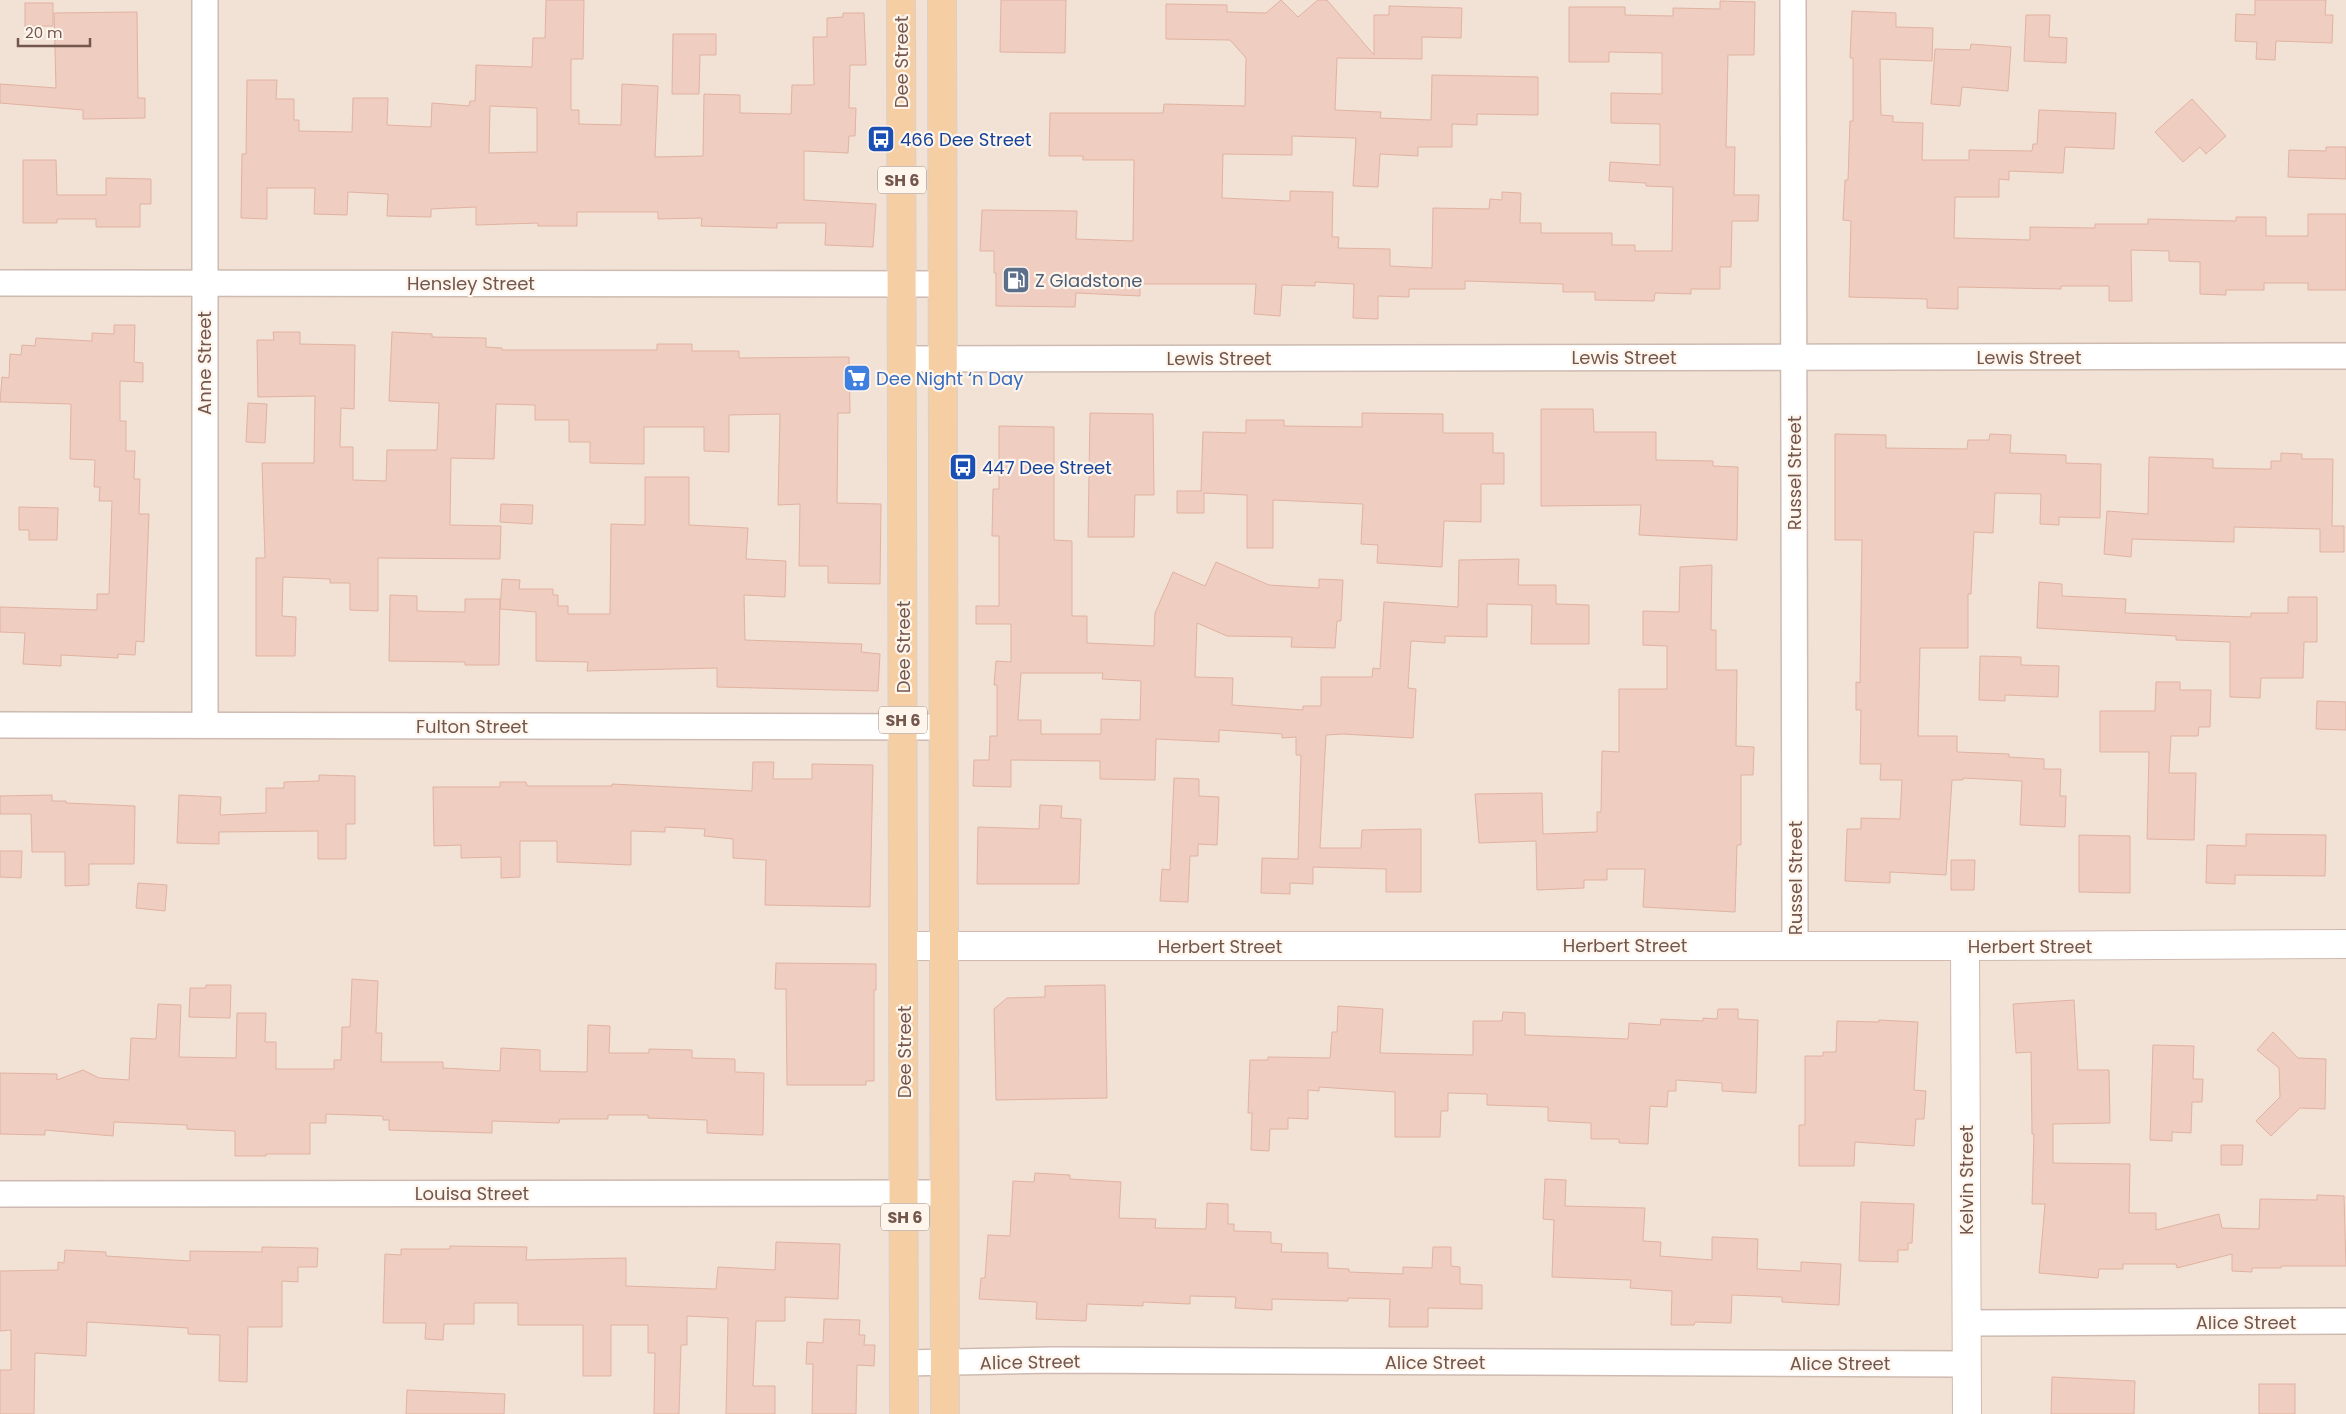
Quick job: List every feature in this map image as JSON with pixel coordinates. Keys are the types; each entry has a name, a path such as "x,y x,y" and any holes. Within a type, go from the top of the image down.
{"main road":[{"name":"Dee Street","path":"901,0 904,1414"},
{"name":"SH 6","path":"942,0 945,1414"},
{"name":"Herbert Street","path":"904,946 2346,944"},
{"name":"Kelvin Street","path":"1965,946 1967,1414"}],"street":[{"name":"Anne Street","path":"205,0 205,725"},
{"name":"Russel Street","path":"1793,0 1795,946"},
{"name":"Hensley Street","path":"0,283 943,284"},
{"name":"Lewis Street","path":"902,359 2346,356"},
{"name":"Fulton Street","path":"0,725 944,727"},
{"name":"Louisa Street","path":"0,1194 944,1193"},
{"name":"Alice Street","path":"1966,1323 2346,1321"},
{"name":"Alice Street","path":"904,1363 1062,1360 1967,1364"}],"shaded area":[{"path":"0,0 2346,0 2346,1414 0,1414"}],"building":[{"path":"546,0 584,0 583,59 571,59 571,110 579,110 579,124 621,125 622,84 658,86 655,157 703,156 704,94 740,95 740,113 791,114 792,85 814,85 813,37 827,37 827,18 843,17 843,13 864,13 866,65 850,65 849,108 856,108 855,136 849,136 848,153 804,151 804,200 876,204 873,247 825,245 826,223 777,223 777,228 701,226 702,218 658,219 658,212 577,212 577,226 538,226 538,223 476,225 476,207 431,209 431,217 387,216 388,194 348,192 347,215 314,214 315,188 267,188 267,219 241,218 242,154 246,154 247,80 277,80 276,99 294,99 294,120 299,120 299,131 352,132 353,98 388,98 387,125 431,127 432,103 469,106 470,101 475,101 476,65 532,67 533,38 545,38","holes":["490,106 537,108 537,152 489,153"]},
{"path":"1001,0 1066,0 1065,53 1000,52"},
{"path":"1281,0 1298,17 1318,0 1327,0 1374,55 1374,15 1389,15 1389,6 1462,8 1461,38 1422,37 1422,59 1337,58 1335,110 1381,112 1380,118 1431,120 1432,75 1538,77 1538,115 1477,114 1477,125 1452,124 1452,147 1418,147 1418,156 1380,154 1378,187 1353,186 1356,138 1292,136 1292,155 1223,154 1222,198 1290,201 1290,191 1333,192 1332,237 1339,237 1338,248 1390,249 1390,266 1432,268 1433,208 1489,209 1490,199 1502,200 1502,192 1521,193 1520,223 1541,223 1541,233 1612,233 1612,245 1635,245 1635,251 1672,251 1673,187 1646,186 1646,183 1609,181 1610,162 1660,165 1660,124 1611,123 1611,93 1662,94 1662,53 1609,52 1609,62 1569,62 1569,7 1625,7 1625,15 1673,16 1673,8 1720,9 1720,1 1755,2 1754,55 1728,55 1726,147 1735,147 1734,195 1759,195 1758,221 1732,221 1731,267 1720,267 1720,289 1691,289 1691,294 1655,293 1654,301 1595,300 1595,292 1563,292 1563,284 1465,281 1465,289 1409,289 1409,297 1378,296 1378,319 1353,318 1354,284 1315,282 1315,286 1282,285 1280,316 1254,314 1256,284 1140,284 1140,296 1076,293 1075,307 996,306 994,251 980,251 982,210 1077,211 1076,239 1133,241 1134,160 1083,160 1083,156 1049,156 1050,113 1163,113 1164,104 1245,106 1246,58 1230,40 1166,39 1166,4 1227,5 1227,12 1266,13"},
{"path":"2255,0 2326,0 2325,15 2333,15 2332,43 2276,41 2275,60 2256,59 2257,42 2235,41 2236,14 2255,15"},
{"path":"25,3 53,3 53,26 25,26"},
{"path":"1852,11 1896,13 1896,27 1933,28 1932,61 1880,59 1881,115 1893,116 1893,122 1923,123 1922,160 1969,160 1969,150 2032,151 2033,144 2037,144 2039,110 2116,113 2114,149 2065,147 2063,173 2009,171 2009,180 1999,179 1999,197 1955,197 1954,238 2030,240 2030,227 2095,228 2095,224 2148,224 2148,219 2236,221 2236,217 2266,217 2266,236 2308,236 2308,214 2346,214 2346,290 2308,290 2308,283 2264,283 2264,290 2226,290 2226,295 2200,294 2200,262 2169,261 2169,251 2131,250 2132,301 2109,301 2109,286 2061,286 2061,289 1958,287 1958,309 1927,308 1927,299 1849,297 1851,221 1843,220 1845,180 1848,180 1850,121 1853,121 1853,58 1850,58"},
{"path":"137,12 138,98 145,98 145,118 83,119 83,110 0,103 0,84 56,88 54,13"},
{"path":"2026,15 2050,15 2049,37 2067,38 2066,63 2024,61"},
{"path":"673,34 716,34 716,55 700,55 699,94 672,94"},
{"path":"1971,44 2011,47 2008,91 1962,87 1960,106 1931,104 1935,49 1970,50"},
{"path":"2192,99 2226,136 2206,154 2200,147 2183,162 2155,132"},
{"path":"2326,147 2346,147 2346,179 2288,177 2289,150 2326,151"},
{"path":"23,160 56,160 57,195 106,195 106,178 151,179 151,204 140,204 140,227 96,227 96,219 57,219 57,223 23,223"},
{"path":"114,325 135,325 134,362 143,363 143,382 120,381 120,421 126,421 126,451 135,451 134,479 140,479 139,514 149,514 144,642 136,641 135,655 118,654 118,658 61,655 61,666 23,664 25,633 0,632 0,607 97,610 97,594 109,594 112,501 99,501 100,487 94,487 95,460 70,459 71,404 0,402 2,377 9,378 10,354 21,355 22,345 35,346 36,338 92,341 92,333 114,334"},
{"path":"273,332 300,332 300,344 355,345 354,409 341,408 340,447 353,447 353,480 386,481 387,450 437,450 439,403 389,401 392,332 432,334 432,337 486,338 486,347 502,348 502,350 657,350 657,344 692,344 692,351 739,351 739,358 849,357 850,413 838,413 837,503 881,504 880,584 828,583 828,566 799,566 800,504 778,505 780,414 729,415 729,452 704,451 704,427 644,427 644,464 590,463 590,442 569,442 569,420 535,420 535,405 496,404 494,459 451,458 450,525 501,526 500,559 378,558 378,611 350,610 350,583 330,583 330,579 283,577 282,616 296,617 295,656 256,656 256,558 265,558 262,463 314,463 315,396 258,397 257,340 274,340"},
{"path":"248,403 267,404 265,443 246,442"},
{"path":"1541,409 1593,409 1594,432 1656,432 1656,460 1713,461 1713,466 1738,467 1737,540 1639,535 1641,505 1541,506"},
{"path":"1090,413 1153,414 1154,495 1135,495 1134,537 1088,537"},
{"path":"1362,413 1443,414 1443,433 1493,433 1493,453 1504,453 1504,484 1481,484 1481,522 1444,521 1442,567 1377,563 1378,545 1361,544 1363,504 1273,500 1273,548 1247,548 1247,495 1204,493 1204,513 1177,513 1177,491 1201,491 1203,432 1246,433 1246,420 1284,420 1284,426 1362,427"},
{"path":"999,426 1054,427 1054,540 1072,541 1072,616 1087,616 1087,643 1154,646 1155,613 1173,572 1205,586 1216,562 1269,585 1319,588 1319,579 1343,580 1341,621 1337,621 1335,648 1291,647 1292,637 1227,636 1197,623 1195,677 1233,678 1232,705 1303,710 1303,706 1321,706 1321,677 1372,677 1373,668 1380,669 1384,602 1458,607 1459,560 1519,559 1518,585 1556,585 1556,604 1589,605 1589,644 1531,644 1532,605 1487,604 1487,637 1445,636 1445,643 1411,641 1408,688 1416,689 1413,738 1343,734 1326,735 1320,848 1361,848 1362,830 1421,829 1421,892 1386,892 1386,869 1313,867 1313,884 1290,883 1290,894 1261,893 1262,858 1298,859 1301,755 1296,755 1296,737 1282,738 1282,734 1219,730 1219,742 1156,739 1155,780 1100,779 1100,761 1011,760 1011,787 973,786 974,760 989,760 990,736 997,736 997,685 994,685 996,661 1011,662 1011,624 976,624 976,606 999,606 999,536 992,536 993,489 999,489","holes":["1021,673 1103,673 1102,679 1141,681 1140,720 1101,719 1101,734 1041,734 1041,720 1018,720"]},
{"path":"1835,434 1886,435 1886,448 1967,449 1968,440 1989,440 1990,434 2011,435 2010,453 2066,455 2066,463 2101,464 2100,518 2059,517 2059,525 2040,524 2041,494 1995,493 1993,533 1974,532 1971,594 1968,594 1968,648 1920,648 1918,736 1957,736 1957,752 2009,754 2009,757 2044,759 2044,769 2061,769 2060,796 2066,796 2065,827 2020,825 2022,781 1963,778 1963,780 1952,780 1946,875 1890,872 1890,883 1845,881 1847,829 1861,829 1861,818 1900,819 1902,780 1880,780 1881,764 1860,764 1861,710 1856,710 1856,682 1860,683 1862,540 1835,540"},
{"path":"2281,453 2302,454 2302,459 2333,459 2332,526 2344,526 2344,552 2320,552 2320,529 2234,527 2234,542 2132,539 2131,557 2104,554 2107,511 2148,514 2149,457 2213,459 2213,468 2271,469 2271,461 2281,461"},
{"path":"645,477 689,477 689,525 748,528 746,559 786,561 785,597 744,595 745,640 862,644 861,652 880,654 878,691 717,687 717,668 587,671 588,662 536,661 536,612 500,609 502,579 520,580 519,589 553,589 553,595 558,595 558,606 568,606 568,614 610,614 611,524 645,525"},
{"path":"501,504 533,505 532,524 500,522"},
{"path":"19,507 58,508 57,540 29,540 29,530 19,530"},
{"path":"1712,565 1711,630 1716,630 1716,670 1737,670 1736,746 1754,747 1753,775 1741,775 1741,845 1737,845 1735,912 1643,907 1645,869 1607,869 1607,880 1584,880 1584,888 1537,890 1536,841 1479,843 1475,794 1542,793 1543,834 1597,832 1597,812 1601,812 1602,751 1619,752 1619,689 1667,689 1667,646 1643,645 1643,611 1679,612 1680,567"},
{"path":"2039,582 2062,584 2062,596 2126,599 2125,613 2251,617 2251,613 2288,613 2288,597 2317,597 2317,642 2304,642 2303,678 2261,678 2260,698 2230,697 2230,642 2176,640 2176,636 2037,628"},
{"path":"390,595 417,596 417,611 465,612 465,599 500,599 499,665 465,665 465,662 389,661"},
{"path":"1980,656 2021,657 2021,665 2059,666 2058,697 2005,695 2005,701 1979,700"},
{"path":"2156,682 2180,682 2180,690 2211,690 2210,727 2199,727 2198,736 2171,736 2169,773 2196,773 2194,840 2147,839 2149,752 2100,752 2100,711 2155,711"},
{"path":"2317,701 2346,702 2346,730 2316,729"},
{"path":"753,762 774,762 773,779 812,779 812,764 873,765 870,907 765,905 766,860 733,858 733,839 704,836 705,829 665,827 665,832 631,831 631,865 557,862 557,841 520,841 520,877 501,878 501,857 461,858 461,845 434,846 433,787 500,787 500,782 526,782 527,786 612,786 612,784 752,791"},
{"path":"319,775 355,776 355,824 346,824 346,859 318,859 318,831 219,832 219,844 177,843 179,795 221,797 220,815 266,813 266,788 284,788 284,782 319,781"},
{"path":"1174,778 1199,779 1199,796 1219,797 1217,845 1198,844 1198,856 1190,856 1188,902 1160,901 1162,869 1170,870"},
{"path":"52,795 52,801 66,801 66,803 135,806 134,864 89,864 89,885 65,886 65,852 32,852 31,814 0,814 0,796"},
{"path":"1040,805 1062,806 1061,818 1081,819 1079,884 977,884 978,827 1039,829"},
{"path":"2246,834 2326,835 2325,876 2235,875 2235,884 2206,883 2207,845 2246,846"},
{"path":"2079,835 2130,836 2130,893 2079,892"},
{"path":"0,851 22,851 21,878 0,877"},
{"path":"1951,860 1975,860 1974,890 1951,890"},
{"path":"138,883 167,885 165,911 136,908"},
{"path":"776,963 876,964 876,990 874,990 874,1081 866,1081 866,1085 787,1085 786,989 775,989"},
{"path":"352,979 378,981 376,1033 382,1033 381,1062 443,1062 443,1068 500,1071 501,1048 540,1050 540,1071 587,1072 588,1025 610,1026 609,1053 649,1053 649,1049 692,1050 692,1058 735,1059 735,1072 764,1073 763,1135 707,1133 707,1120 648,1118 648,1115 608,1115 608,1119 560,1119 559,1123 492,1121 492,1133 389,1130 389,1120 383,1120 383,1116 326,1114 326,1123 310,1123 310,1154 235,1156 235,1131 187,1129 187,1125 114,1122 113,1136 45,1130 45,1135 0,1134 0,1073 57,1074 57,1080 83,1070 99,1078 129,1080 131,1038 156,1039 158,1004 181,1005 179,1057 236,1058 237,1013 266,1013 265,1042 276,1042 276,1069 334,1069 334,1060 341,1060 342,1027 350,1027"},
{"path":"206,985 231,985 230,1018 189,1017 190,988 206,988"},
{"path":"1105,985 1107,1098 996,1100 994,1009 1007,998 1045,997 1045,986"},
{"path":"2074,1000 2078,1070 2109,1070 2110,1123 2053,1124 2053,1163 2130,1164 2129,1213 2156,1213 2156,1230 2219,1214 2222,1228 2259,1229 2260,1199 2317,1200 2317,1195 2344,1196 2346,1266 2281,1266 2281,1268 2252,1268 2252,1272 2232,1271 2232,1254 2177,1268 2176,1264 2123,1264 2123,1269 2099,1269 2098,1278 2039,1273 2045,1204 2032,1204 2034,1134 2032,1134 2031,1052 2016,1053 2013,1004"},
{"path":"1338,1006 1383,1009 1380,1053 1473,1055 1473,1021 1502,1021 1503,1012 1525,1013 1525,1035 1628,1039 1629,1023 1660,1025 1661,1019 1703,1021 1703,1018 1717,1019 1718,1009 1738,1009 1738,1019 1758,1020 1756,1093 1722,1091 1722,1083 1676,1080 1676,1091 1668,1091 1667,1107 1650,1106 1648,1144 1619,1143 1619,1139 1591,1139 1591,1123 1548,1121 1548,1107 1487,1105 1487,1094 1448,1093 1448,1111 1441,1111 1440,1137 1395,1137 1395,1092 1319,1087 1319,1091 1308,1090 1308,1119 1288,1118 1288,1129 1270,1129 1269,1151 1251,1150 1252,1113 1248,1113 1250,1060 1268,1060 1268,1057 1330,1058 1332,1032 1337,1032"},
{"path":"1879,1020 1918,1022 1914,1090 1926,1091 1924,1119 1916,1119 1914,1146 1855,1142 1854,1166 1799,1166 1799,1125 1805,1125 1805,1056 1823,1056 1823,1052 1836,1052 1837,1021 1879,1022"},
{"path":"2273,1032 2298,1058 2326,1059 2325,1109 2300,1108 2271,1136 2256,1121 2280,1097 2279,1068 2257,1050"},
{"path":"2153,1045 2194,1046 2193,1079 2203,1079 2202,1102 2192,1102 2191,1133 2172,1132 2172,1141 2150,1140"},
{"path":"2221,1145 2243,1145 2242,1165 2221,1165"},
{"path":"1035,1173 1070,1175 1070,1179 1121,1182 1119,1218 1156,1219 1155,1228 1206,1229 1207,1203 1228,1204 1228,1224 1234,1224 1234,1231 1271,1232 1271,1243 1282,1244 1281,1252 1328,1253 1328,1268 1349,1269 1349,1272 1403,1274 1403,1267 1432,1268 1433,1247 1451,1247 1451,1266 1460,1267 1460,1284 1482,1285 1482,1309 1428,1308 1428,1327 1389,1327 1390,1299 1348,1298 1348,1301 1272,1299 1272,1310 1235,1308 1236,1297 1190,1296 1190,1304 1143,1302 1143,1306 1087,1304 1086,1321 1036,1319 1037,1302 979,1299 981,1278 985,1278 988,1235 1010,1236 1013,1181 1034,1182"},
{"path":"1545,1179 1566,1180 1565,1206 1645,1208 1643,1241 1661,1242 1660,1256 1712,1260 1712,1237 1758,1239 1757,1269 1801,1271 1801,1262 1841,1264 1839,1305 1782,1302 1782,1297 1732,1295 1731,1323 1695,1322 1694,1325 1671,1325 1672,1291 1630,1288 1631,1280 1552,1277 1554,1220 1543,1219"},
{"path":"1861,1202 1914,1204 1912,1243 1908,1243 1908,1250 1898,1250 1898,1262 1859,1261"},
{"path":"776,1242 840,1244 838,1299 785,1297 785,1321 756,1321 753,1386 775,1386 775,1414 726,1414 728,1318 687,1316 687,1345 681,1345 679,1414 654,1414 655,1353 648,1353 648,1325 611,1325 611,1376 583,1376 583,1325 518,1325 518,1303 474,1303 474,1324 444,1324 443,1340 425,1339 426,1323 383,1323 385,1254 401,1255 401,1249 450,1249 450,1246 527,1247 526,1260 626,1258 626,1286 716,1289 718,1267 775,1270"},
{"path":"262,1247 318,1248 317,1267 298,1267 298,1282 282,1281 282,1327 248,1327 247,1382 219,1381 220,1335 188,1334 188,1328 87,1322 86,1356 35,1353 34,1414 0,1414 0,1370 11,1370 11,1330 0,1331 0,1271 58,1270 58,1262 64,1263 65,1250 106,1252 106,1256 190,1261 190,1251 262,1252"},
{"path":"824,1319 860,1320 859,1335 865,1335 864,1345 875,1345 874,1366 857,1365 856,1414 812,1414 813,1364 806,1364 807,1342 823,1343"},
{"path":"2052,1377 2135,1381 2134,1414 2051,1414"},
{"path":"2259,1384 2295,1384 2295,1414 2259,1414"},
{"path":"407,1390 505,1394 504,1414 406,1414"}],"place":[{"name":"466 Dee Street","path":"881,139"},
{"name":"Z Gladstone","path":"1016,280"},
{"name":"Dee Night ‘n Day","path":"857,378"},
{"name":"447 Dee Street","path":"963,467"}]}
